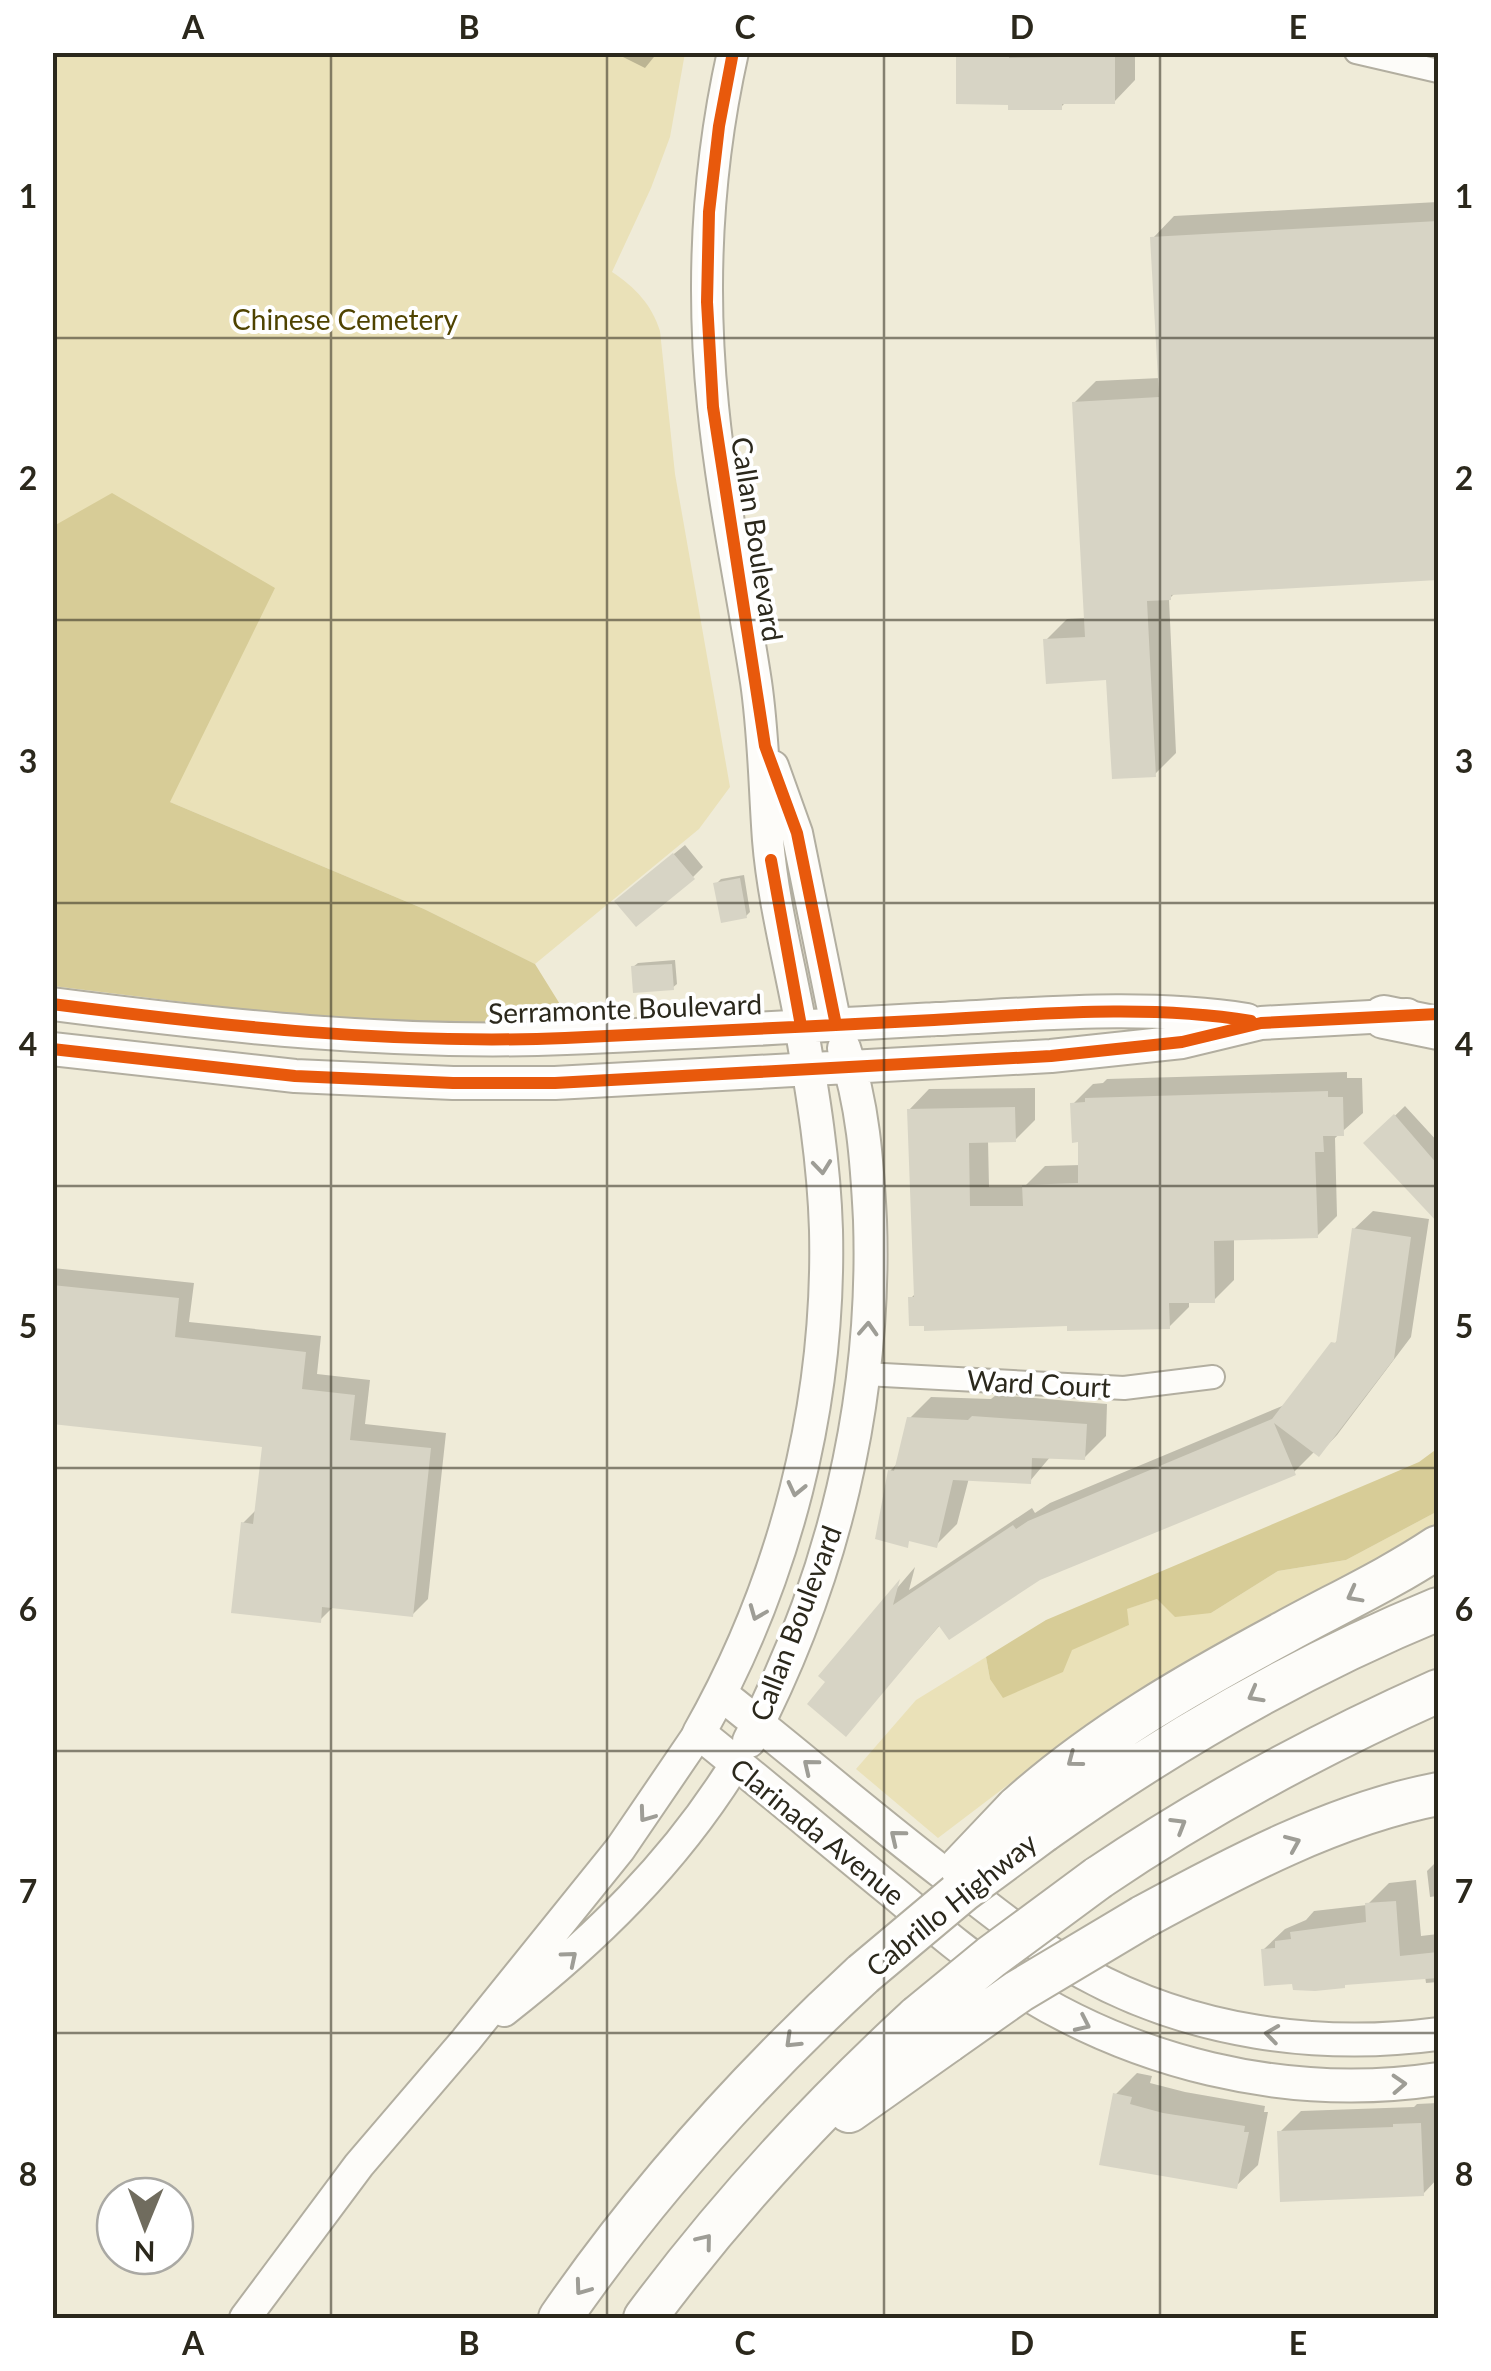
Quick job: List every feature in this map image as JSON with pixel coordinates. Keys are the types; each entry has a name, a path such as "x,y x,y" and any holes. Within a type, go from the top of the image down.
{"highway":[{"path":"1384,1016 1438,1028"},
{"path":"1030,1819 1078,1757 1131,1720 1438,1546"},
{"name":"Cabrillo Highway","path":"560,2318 691,2149 762,2071 863,1974 962,1890 1030,1819 1130,1770 1234,1706 1326,1658 1438,1609"},
{"path":"933,2029 991,1957 1098,1878 1256,1779 1438,1691"},
{"path":"645,2318 710,2235 848,2084 933,2029 1046,1974 1142,1917 1295,1842 1384,1808 1438,1794"}],"main road":[{"name":"Serramonte Boulevard","path":"52,1004 245,1027 405,1038 561,1038 1054,1014 1181,1012 1261,1023"},
{"name":"Serramonte Boulevard","path":"52,1049 260,1073 453,1083 555,1083 1077,1054 1182,1042 1261,1023 1438,1014"},
{"name":"Callan Boulevard","path":"736,1763 758,1724 802,1622 829,1546 849,1467 865,1374 870,1304 863,1128 851,1068 836,1025"},
{"name":"Callan Boulevard","path":"699,1734 750,1631 778,1554 801,1472 816,1395 826,1230 823,1176 801,1026"},
{"name":"Clarinada Avenue","path":"721,1694 983,1904 1081,1972 1203,2020 1267,2034 1358,2040 1438,2034"},
{"name":"Clarinada Avenue","path":"699,1734 1001,1978 1089,2026 1176,2060 1266,2080 1353,2085 1438,2080"}],"street":[{"name":"Callan Boulevard","path":"733,52 718,126 710,212 708,354 716,433 765,746 768,841 801,1026"},
{"path":"1356,52 1438,71"},
{"name":"Callan Boulevard","path":"765,746 797,833 836,1025"},
{"name":"Ward Court","path":"865,1374 1124,1388 1213,1377"},
{"name":"Callan Boulevard","path":"245,2318 348,2179 629,1838 699,1734"},
{"name":"Callan Boulevard","path":"466,2040 601,1931 682,1841 736,1763"}],"green space":[{"name":"Chinese Cemetery","path":"53,53 685,53 670,137 612,272 642,297 660,331 675,474 730,787 699,829 535,964 424,909 170,802 53,527"},
{"path":"1438,1511 1438,1524 1427,1534 1127,1702 1071,1737 938,1838 856,1769 916,1700 986,1657 990,1679 1129,1625 1126,1609 1157,1599 1211,1613 1278,1571 1346,1560"}],"shaded area":[{"path":"112,493 275,588 170,802 424,909 535,964 571,1022 376,1021 53,986 52,527"},
{"path":"1438,1448 1438,1511 1346,1560 1278,1571 1211,1613 1175,1617 1157,1599 1127,1609 1129,1625 1072,1650 1063,1672 1003,1698 990,1679 986,1657 1046,1620 1419,1462"}],"building":[{"path":"956,52 1009,52 1009,58 1061,57 1061,52 1115,52 1115,104 1062,104 1062,110 1008,110 1008,105 956,104"},
{"path":"1438,221 1438,580 1171,595 1171,600 1147,601 1156,777 1112,779 1106,680 1046,684 1043,639 1085,637 1072,402 1159,397 1150,237"},
{"path":"673,853 695,879 636,927 614,901"},
{"path":"740,878 747,918 721,923 713,883"},
{"path":"672,964 674,990 633,993 631,966"},
{"path":"1328,1091 1328,1097 1343,1097 1344,1136 1323,1136 1324,1152 1315,1152 1318,1238 1214,1241 1215,1303 1169,1303 1170,1329 1067,1331 1067,1326 924,1331 924,1326 909,1326 908,1297 914,1297 907,1109 1015,1107 1016,1142 969,1143 970,1206 1023,1206 1022,1185 1078,1183 1078,1142 1072,1143 1070,1103 1085,1102 1085,1098"},
{"path":"1394,1114 1438,1165 1438,1223 1363,1143"},
{"path":"1352,1228 1411,1237 1394,1359 1319,1457 1274,1423 1296,1475 1040,1580 949,1640 939,1626 846,1737 807,1704 825,1682 818,1676 900,1579 893,1605 1013,1525 1016,1529 1272,1419 1331,1342 1336,1343"},
{"path":"52,1285 179,1298 175,1337 306,1352 302,1389 355,1395 350,1440 431,1448 413,1617 322,1607 321,1623 231,1613 241,1522 253,1524 262,1447 52,1424"},
{"path":"972,1416 1087,1424 1085,1460 1032,1458 1031,1484 953,1480 937,1548 909,1541 908,1548 875,1539 888,1470 894,1471 907,1417 968,1420"},
{"path":"1396,1901 1400,1956 1438,1952 1438,1978 1315,1991 1293,1990 1292,1984 1264,1986 1261,1949 1275,1948 1275,1941 1291,1939 1290,1932 1366,1922 1365,1903"},
{"path":"1113,2093 1132,2097 1130,2104 1163,2113 1245,2126 1244,2132 1249,2132 1237,2189 1099,2165"},
{"path":"1421,2123 1424,2196 1280,2202 1277,2131"}],"cycle path":[{"path":"733,52 709,212 707,302 713,407 765,746 797,833 836,1025"},
{"path":"771,860 801,1026"},
{"path":"52,1004 244,1026 436,1039 565,1038 1093,1012 1172,1013 1251,1021"},
{"path":"52,1049 295,1076 555,1083 1051,1056 1182,1042 1261,1023 1438,1014"}]}
